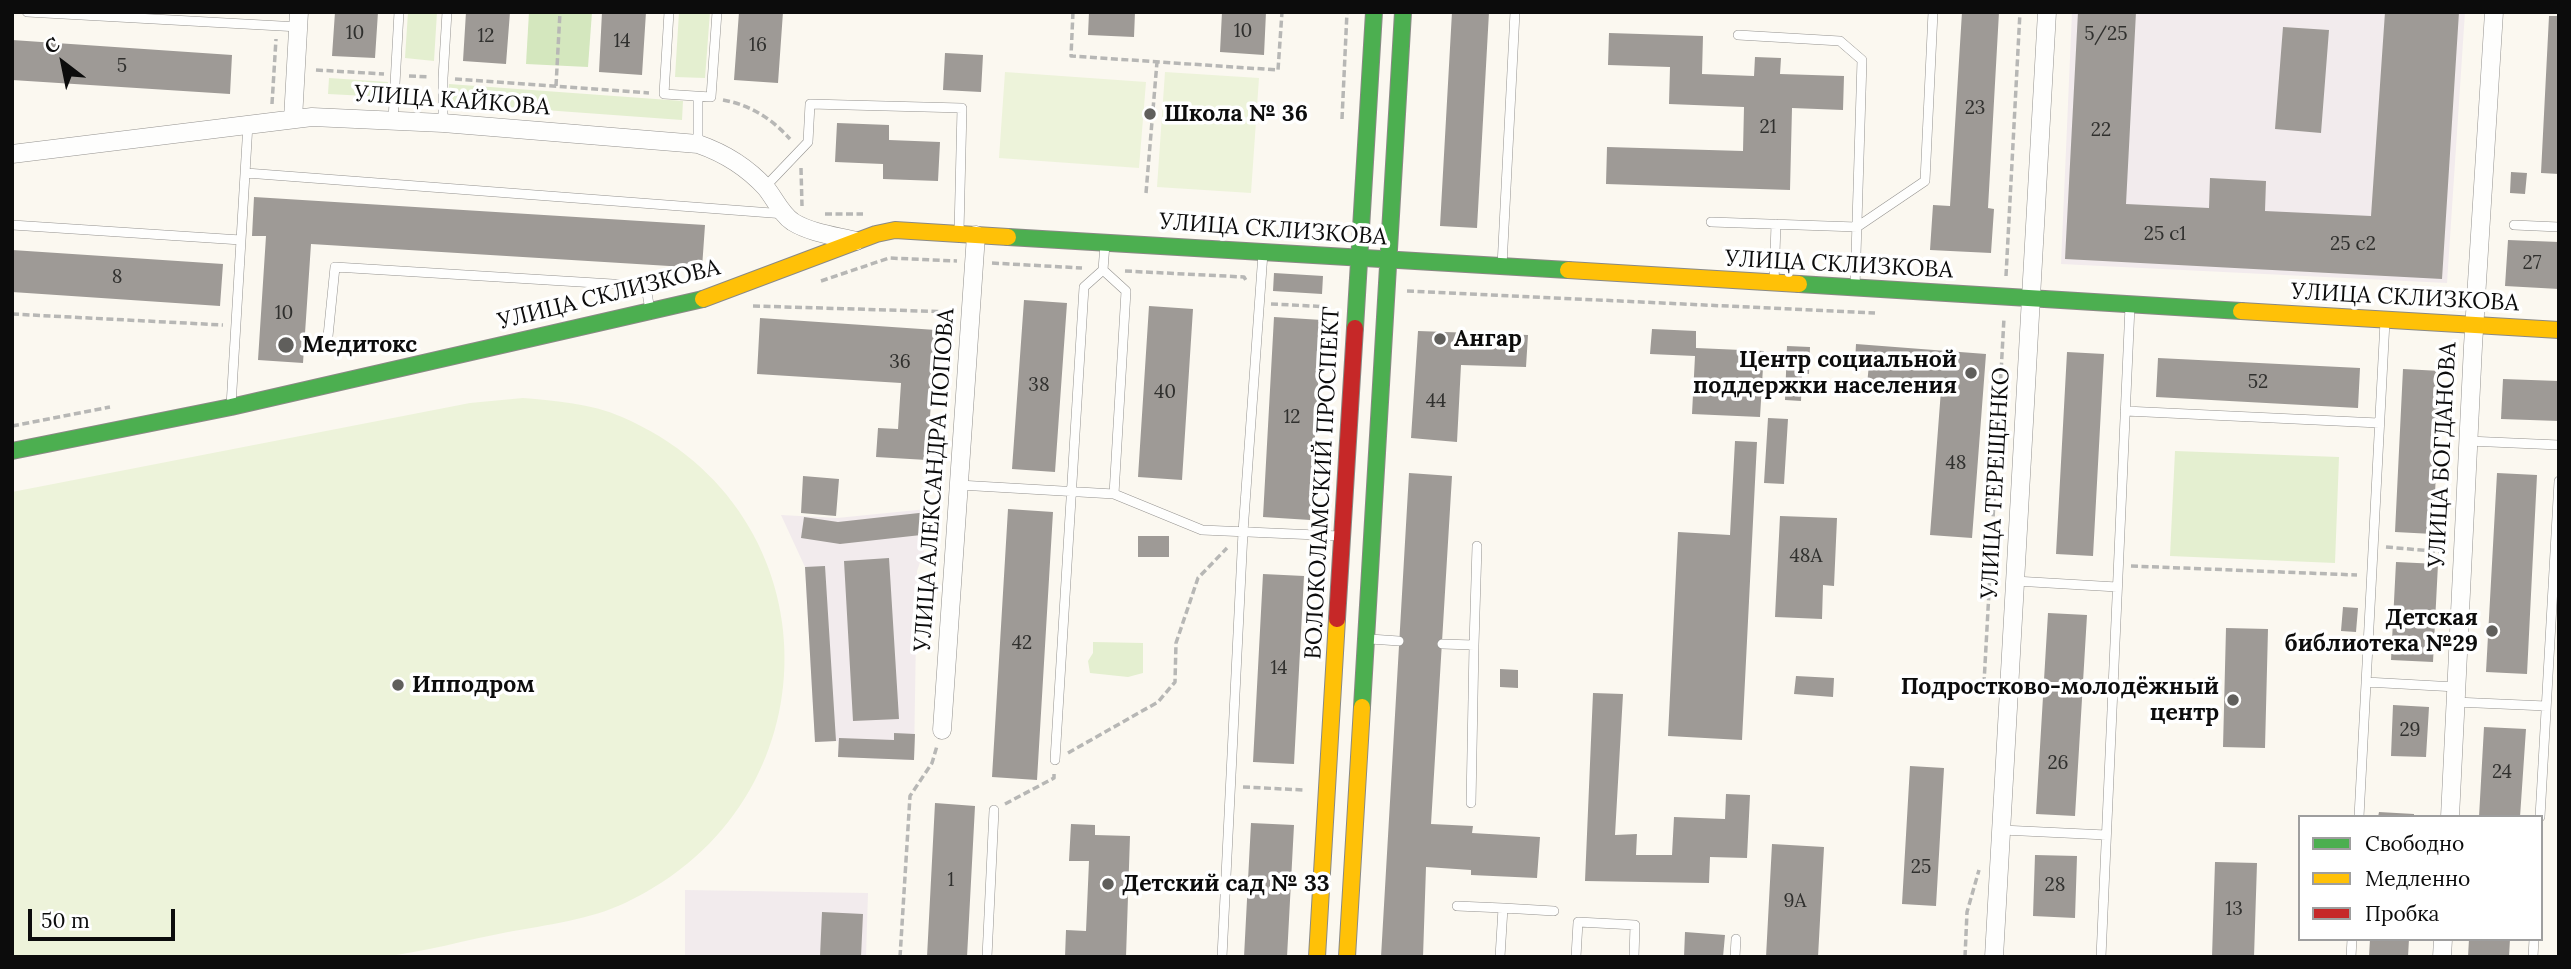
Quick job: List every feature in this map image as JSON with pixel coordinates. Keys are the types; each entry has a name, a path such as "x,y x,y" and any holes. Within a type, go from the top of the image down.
{"street":[{"name":"ВОЛОКОЛАМСКИЙ ПРОСПЕКТ","path":"1317,957 1374,12"},
{"path":"1347,957 1403,12"},
{"name":"УЛИЦА ТЕРЕЩЕНКО","path":"1994,957 2047,12"},
{"name":"УЛИЦА БОГДАНОВА","path":"2450,815 2474,325 2494,12"},
{"path":"293,119 299,20"},
{"name":"УЛИЦА КАЙКОВА","path":"12,154 312,117 443,123 698,144 734,161 794,214 804,227 856,241"},
{"name":"УЛИЦА СКЛИЗКОВА","path":"12,451 231,407 711,297 856,241 895,230 2559,330"},
{"name":"УЛИЦА АЛЕКСАНДРА ПОПОВА","path":"942,730 971,312 968,234"}],"lane":[{"path":"27,12 277,26 299,20"},
{"path":"393,120 399,12"},
{"path":"443,123 447,12"},
{"path":"669,12 664,94 698,97 711,97 717,12"},
{"path":"1502,268 1515,12"},
{"path":"1712,222 1857,227 1925,181 1933,12"},
{"path":"1738,35 1840,41 1862,60 1855,288"},
{"path":"698,97 698,144"},
{"path":"765,187 808,142 810,104 962,108 968,234"},
{"path":"231,407 248,124"},
{"path":"246,173 794,214"},
{"path":"1774,284 1776,224"},
{"path":"12,225 242,240"},
{"path":"2514,225 2559,227"},
{"path":"1055,760 1084,287 1103,270 1105,242"},
{"path":"1222,957 1244,532 1263,252"},
{"path":"327,346 335,267 629,285 646,293 650,310"},
{"path":"1103,270 1126,290 1114,494"},
{"path":"2101,957 2130,304"},
{"path":"2359,815 2385,319"},
{"path":"2125,411 2379,423"},
{"path":"2468,441 2559,445"},
{"path":"2540,815 2559,481"},
{"path":"959,485 1114,494 1202,530 1342,536"},
{"path":"1471,803 1477,546"},
{"path":"2015,581 2117,587"},
{"path":"1366,639 1399,641"},
{"path":"1442,644 1474,645"},
{"path":"2366,682 2546,706"},
{"path":"987,957 994,810"},
{"path":"2001,830 2106,835"},
{"path":"1457,906 1554,911"},
{"path":"1500,957 1503,908"},
{"path":"1576,957 1578,922 1635,925 1634,957"},
{"path":"1735,939 1735,957"}],"path":[{"path":"556,86 560,12"},
{"path":"1073,12 1071,56 1278,70 1282,12"},
{"path":"1992,696 1984,683 2020,12"},
{"path":"271,121 277,26"},
{"path":"1146,193 1157,62"},
{"path":"316,70 664,94"},
{"path":"711,97 741,103 761,113 782,130 801,151 794,214"},
{"path":"1260,303 1332,307"},
{"path":"747,306 971,312"},
{"path":"12,314 236,326"},
{"path":"994,810 1054,778 1055,760 1158,702 1175,682 1176,643 1198,578 1244,532"},
{"path":"2373,546 2462,553"},
{"path":"2118,566 2371,575"},
{"path":"900,957 910,796 932,763 942,730"},
{"path":"1231,787 1304,790"},
{"path":"1965,957 1967,912 1980,867"}],"shaded area":[{"path":"2072,12 2465,12 2447,283 2061,264"},
{"path":"927,509 930,534 917,571 914,760 838,757 838,741 815,742 805,567 781,515 837,518"},
{"path":"685,890 868,893 866,957 685,957"}],"green space":[{"path":"408,12 437,12 434,61 405,58"},
{"path":"529,12 592,12 588,67 526,64"},
{"path":"679,12 710,12 705,78 675,77"},
{"path":"1005,72 1146,82 1139,168 999,158"},
{"path":"1165,72 1259,78 1251,193 1157,187"},
{"path":"329,78 388,82 386,97 328,94"},
{"path":"449,84 683,101 682,120 448,103"},
{"name":"Ипподром","path":"523,398 573,403 610,412 693,461 744,519 774,586 785,658 775,731 745,799 695,858 625,903 597,914 398,955 352,959 12,957 12,492 470,403"},
{"path":"2175,451 2339,457 2335,563 2170,556"},
{"path":"1093,642 1143,643 1143,673 1128,677 1090,673 1088,661 1093,653"}],"building":[{"path":"335,12 378,12 375,58 332,56"},
{"path":"466,12 510,12 506,64 463,61"},
{"path":"602,12 646,12 642,75 599,72"},
{"path":"739,12 783,12 778,83 734,80"},
{"path":"1089,12 1135,12 1134,37 1088,35"},
{"path":"1222,12 1266,12 1264,55 1220,52"},
{"path":"1452,12 1489,12 1477,228 1440,226"},
{"path":"1962,12 1999,12 1988,208 1994,209 1991,253 1930,250 1933,205 1950,206"},
{"path":"2078,12 2136,12 2126,204 2209,208 2210,178 2266,181 2265,211 2371,216 2385,12 2459,12 2442,279 2065,259"},
{"path":"2549,16 2559,16 2559,174 2541,173"},
{"path":"2283,27 2329,30 2321,133 2275,129"},
{"path":"1609,33 1703,36 1702,74 1754,76 1755,57 1781,58 1780,74 1844,76 1843,110 1792,108 1790,190 1606,184 1607,147 1743,151 1744,107 1669,104 1670,67 1608,65"},
{"path":"12,40 232,55 230,94 12,80"},
{"path":"945,53 983,55 981,92 943,90"},
{"path":"837,123 889,125 889,140 940,142 938,181 883,179 883,164 835,162"},
{"path":"2511,172 2527,173 2525,194 2510,193"},
{"path":"254,197 705,225 702,268 311,244 303,363 258,360 266,236 252,236"},
{"path":"2508,240 2559,242 2559,289 2505,286"},
{"path":"12,250 223,264 220,306 12,292"},
{"path":"1274,273 1323,276 1322,294 1273,291"},
{"path":"1024,300 1067,303 1055,472 1012,469"},
{"path":"1149,306 1193,309 1182,480 1138,477"},
{"path":"1274,317 1322,320 1310,520 1263,517"},
{"path":"760,318 936,330 927,460 876,457 878,428 898,429 901,383 757,374"},
{"path":"1652,329 1696,331 1696,348 1764,351 1760,417 1692,414 1695,356 1650,354"},
{"path":"1418,331 1528,335 1526,367 1461,365 1457,442 1411,438"},
{"path":"1856,344 1986,354 1972,538 1930,535 1941,390 1867,385 1869,364 1855,363"},
{"path":"1787,346 1810,347 1809,374 1802,373 1801,401 1785,400"},
{"path":"2067,352 2104,354 2093,556 2056,554"},
{"path":"2158,358 2360,368 2358,408 2156,397"},
{"path":"2403,369 2441,371 2433,534 2395,532"},
{"path":"2503,379 2559,381 2559,421 2501,419"},
{"path":"1768,418 1788,419 1784,484 1764,483"},
{"path":"1735,441 1757,442 1742,740 1668,736 1678,532 1730,535"},
{"path":"1409,473 1452,476 1431,824 1473,826 1472,833 1540,837 1537,878 1471,875 1471,870 1426,867 1423,957 1381,957"},
{"path":"2497,473 2537,475 2527,674 2486,672"},
{"path":"803,476 839,479 836,516 801,513"},
{"path":"1008,509 1053,512 1037,780 992,777"},
{"path":"928,512 930,534 840,544 801,538 804,517 838,522"},
{"path":"1780,516 1837,518 1834,586 1823,585 1822,619 1775,617"},
{"path":"1138,536 1169,536 1169,557 1138,557"},
{"path":"889,558 899,719 853,721 844,561"},
{"path":"2396,562 2438,564 2433,662 2391,660"},
{"path":"825,566 836,741 815,742 805,567"},
{"path":"1263,574 1304,576 1294,764 1253,762"},
{"path":"2343,607 2358,608 2356,632 2341,631"},
{"path":"2048,613 2087,615 2075,816 2036,814"},
{"path":"2226,628 2268,629 2265,748 2223,747"},
{"path":"1500,669 1518,670 1518,688 1500,687"},
{"path":"1796,676 1834,678 1833,697 1794,694"},
{"path":"1593,693 1623,694 1615,835 1637,834 1636,855 1672,855 1674,817 1725,819 1726,794 1750,795 1747,858 1710,857 1709,883 1585,881"},
{"path":"2393,705 2429,707 2426,757 2391,756"},
{"path":"2484,727 2526,729 2520,815 2479,815"},
{"path":"894,733 915,734 914,760 838,757 839,738 894,740"},
{"path":"1910,766 1944,768 1936,906 1902,904"},
{"path":"935,803 975,806 967,957 927,957"},
{"path":"2379,812 2414,814 2414,815 2378,815"},
{"path":"1251,823 1294,825 1287,957 1244,957"},
{"path":"1071,824 1095,825 1095,835 1130,836 1126,957 1065,957 1066,930 1086,931 1089,861 1069,861"},
{"path":"1772,844 1824,847 1818,957 1766,957"},
{"path":"2035,855 2077,856 2075,918 2033,916"},
{"path":"2215,862 2257,863 2254,957 2212,957"},
{"path":"822,912 863,914 861,957 820,957"},
{"path":"1685,932 1725,935 1723,957 1684,957"},
{"path":"2370,941 2409,941 2408,957 2369,957"},
{"path":"2469,941 2510,941 2509,957 2468,957"}],"traffic: fast":[{"path":"1355,328 1374,12"},
{"path":"1362,707 1403,12"},
{"path":"1008,237 1568,270"},
{"path":"1799,284 2241,311"},
{"path":"12,451 231,407 703,299"}],"traffic: slow":[{"path":"703,299 876,234 895,230 1008,237"},
{"path":"1568,270 1799,284"},
{"path":"2241,311 2559,330"},
{"path":"1317,957 1337,619"},
{"path":"1347,957 1362,707"}],"traffic: jam":[{"path":"1337,619 1355,328"}],"place":[{"name":"Школа № 36","path":"1150,114"},
{"name":"Ангар","path":"1440,339"},
{"name":"Медитокс","path":"286,345"},
{"name":"Центр социальной поддержки населения","path":"1971,373"},
{"name":"Детская библиотека №29","path":"2492,631"},
{"name":"Ипподром","path":"398,685"},
{"name":"Подростково-молодёжный центр","path":"2233,700"},
{"name":"Детский сад № 33","path":"1108,884"}]}
